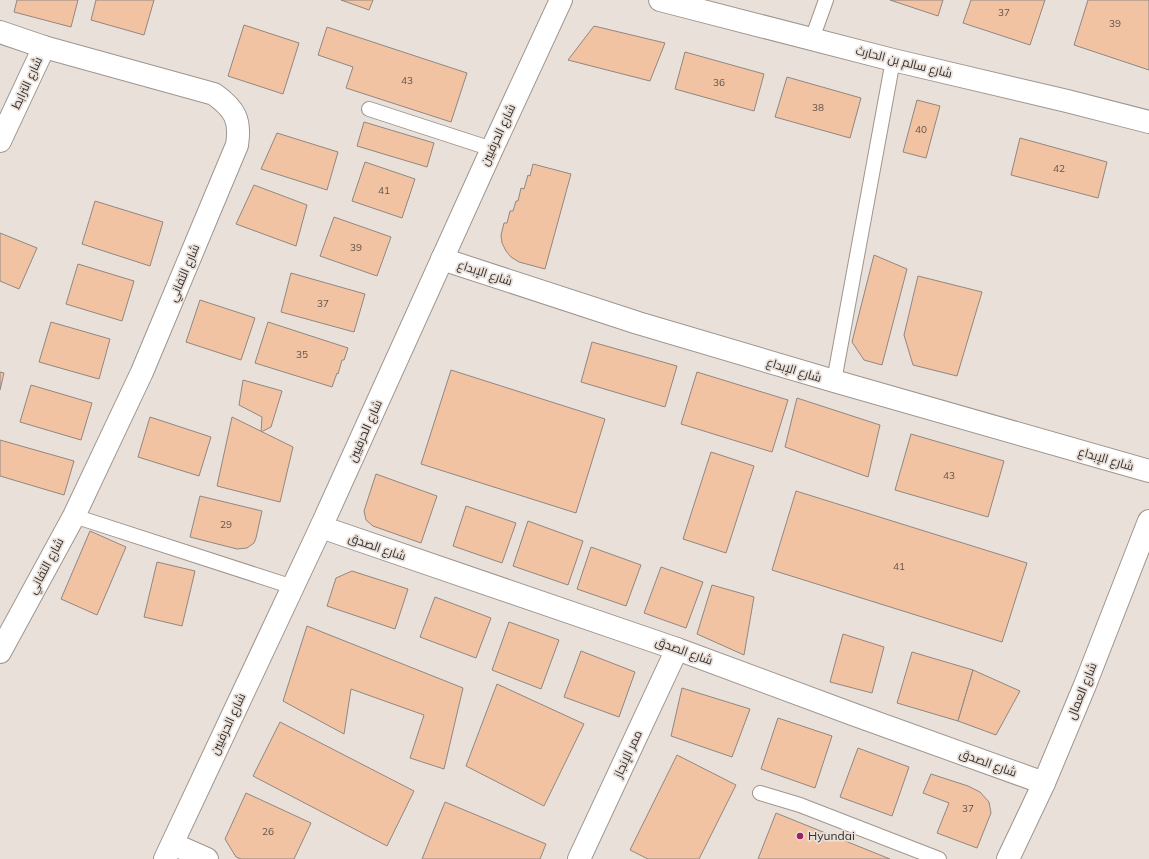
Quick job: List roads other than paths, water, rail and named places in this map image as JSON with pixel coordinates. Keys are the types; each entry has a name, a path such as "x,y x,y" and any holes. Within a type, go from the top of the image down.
{"street":[{"name":"شارع الحرفيين","path":"169,851 321,527 561,0"},
{"name":"شارع سالم بن الحارث","path":"660,0 894,60 1149,122"},
{"name":"شارع التفاني","path":"0,32 44,47 214,94 226,102 234,113 239,126 237,145 142,372 74,516 0,652"},
{"name":"شارع الترابط","path":"0,141 44,47"},
{"name":"شارع الإبداع","path":"442,259 638,323 1149,471"},
{"name":"شارع العمال","path":"1008,859 1044,783 1085,685 1149,521"},
{"name":"شارع الصدق","path":"321,527 678,648 854,715 1044,783"},
{"name":"ممر الإنجاز","path":"579,859 678,648"},
{"path":"169,851 207,859"}],"lane":[{"path":"812,38 826,0"},
{"path":"834,381 894,60"},
{"path":"369,109 492,149"},
{"path":"74,516 293,587"},
{"path":"760,793 800,805 939,859"}],"place":[{"name":"Hyundai","path":"800,836"}]}
